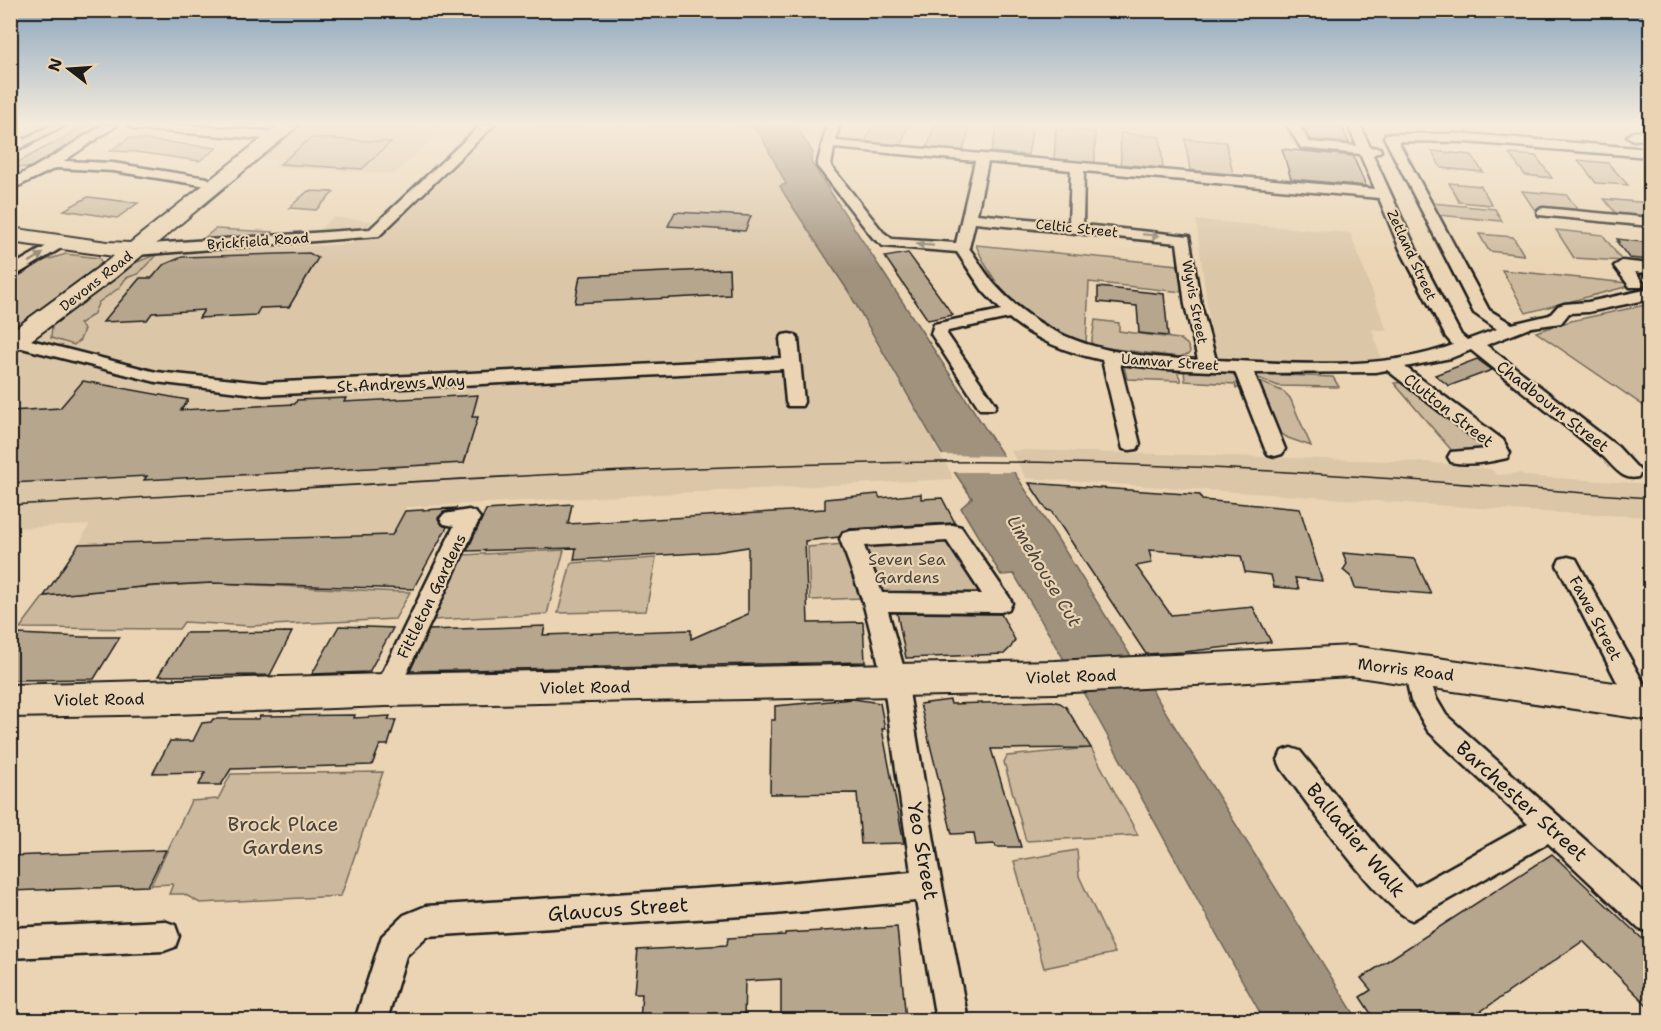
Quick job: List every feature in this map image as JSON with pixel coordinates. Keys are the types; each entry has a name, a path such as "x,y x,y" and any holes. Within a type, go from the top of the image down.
{"street":[{"path":"10,186 41,173"},
{"path":"84,173 141,185 203,185 146,173"},
{"path":"136,249 225,173"},
{"name":"Brickfield Road","path":"136,249 374,233 437,173"},
{"path":"830,173 878,235 888,243 962,248 979,173"},
{"path":"1076,228 1078,173"},
{"path":"1147,173 1384,194"},
{"name":"Zetland Street","path":"1374,173 1408,249 1454,337 1469,345"},
{"name":"Zetland Street","path":"1407,173 1482,312 1511,330"},
{"path":"1544,212 1650,222"},
{"name":"Celtic Street","path":"970,218 1184,238"},
{"name":"Devons Road","path":"10,236 107,249 136,249"},
{"name":"Wyvis Street","path":"1184,238 1193,305 1208,365"},
{"path":"10,274 61,242"},
{"name":"Uamvar Street","path":"962,248 970,264 1010,313 1038,332 1075,347 1110,357 1146,363 1242,366 1263,369 1300,367 1329,369 1391,365 1445,354 1529,323 1555,319 1564,309 1588,307 1643,289"},
{"name":"Devons Road","path":"13,342 60,309 136,249"},
{"path":"1643,289 1622,266 1650,269"},
{"path":"987,405 939,334 940,328 1010,313"},
{"path":"789,339 795,402"},
{"name":"St Andrews Way","path":"13,342 156,377 263,389 791,363"},
{"name":"Chadbourn Street","path":"1469,345 1611,452 1631,472"},
{"path":"1110,357 1130,444"},
{"name":"Clutton Street","path":"1391,365 1497,446 1500,453 1458,457"},
{"path":"1242,366 1275,450"},
{"name":"Fittleton Gardens","path":"386,690 467,518"},
{"path":"874,602 1001,603 953,533 851,539 874,602 895,680"},
{"name":"Fawe Street","path":"1568,565 1646,704"},
{"name":"Morris Road","path":"1160,672 1352,661 1646,704"},
{"name":"Barchester Street","path":"1416,669 1424,701 1437,723 1650,918"},
{"name":"Violet Road","path":"10,701 386,690 1055,677 1160,672"},
{"name":"Yeo Street","path":"895,680 952,1020"},
{"name":"Balladier Walk","path":"1291,760 1370,860 1412,905 1551,826"},
{"name":"Glaucus Street","path":"371,1020 393,947 415,926 426,921 774,898 929,885"},
{"path":"10,943 164,936"}],"shaded area":[{"path":"449,173 780,173 795,212 858,308 936,443 933,443 951,472 952,479 406,507 392,535 79,544 89,525 11,528 11,353 52,326 135,263 157,254 349,244 388,231"},
{"path":"333,217 373,221 366,228 356,232 314,234"},
{"path":"1196,220 1350,233 1387,331 1372,329 1381,359 1297,364 1214,357"},
{"path":"1011,451 1427,462 1491,469 1497,475 1521,473 1524,476 1650,484 1650,517 1541,512 1026,478"}],"green space":[{"path":"1524,173 1548,173 1552,178"},
{"path":"1588,173 1617,173 1628,185 1596,183"},
{"path":"1449,183 1481,186 1492,205 1459,202"},
{"path":"308,191 334,192 316,210 289,208"},
{"path":"1522,191 1567,195 1580,213 1534,209"},
{"path":"88,197 138,203 117,218 64,210"},
{"path":"1604,199 1650,203 1650,220 1619,217"},
{"path":"1432,203 1495,209 1502,221 1438,215"},
{"path":"215,229 273,232 270,235 203,239"},
{"path":"1556,230 1603,235 1622,261 1574,258"},
{"path":"1479,234 1513,237 1524,255 1489,251"},
{"path":"976,245 1178,265 1182,292 1089,282 1086,344 1063,337 1027,315 997,283"},
{"path":"66,254 99,258 102,263 71,291 11,334 11,278 33,264"},
{"path":"157,254 138,274 126,278 119,288 99,302 93,315 79,324 84,329 80,340 74,345 51,338 52,326 135,263"},
{"path":"1502,270 1627,283 1629,286 1526,313"},
{"path":"1650,304 1650,410 1536,332 1571,321"},
{"path":"1095,320 1119,323 1119,331 1179,339 1187,344 1189,354 1179,357 1091,346"},
{"path":"1124,366 1177,371 1181,381 1127,379"},
{"path":"1184,371 1234,373 1240,388 1236,388 1235,384 1185,381"},
{"path":"1255,374 1333,377 1339,387 1278,386 1256,377"},
{"path":"1254,379 1284,392 1290,398 1311,446 1288,438 1277,431"},
{"path":"1405,382 1486,447 1453,452 1394,383"},
{"name":"Seven Sea Gardens","path":"950,538 982,594 879,598 860,543"},
{"path":"844,544 861,598 810,600 808,547"},
{"path":"564,550 547,614 434,620 462,555"},
{"path":"656,558 646,611 558,613 571,563"},
{"path":"211,583 410,592 395,619 250,626 184,622 179,629 20,628 44,596"},
{"path":"1091,748 1138,835 1026,841 1004,762 1007,756"},
{"name":"Brock Place Gardens","path":"383,772 341,896 200,903 184,894 169,894 173,884 151,885 191,801 218,799 231,774"},
{"path":"1077,850 1079,876 1115,953 1044,968 1014,861"}],"water":[{"name":"Limehouse Cut","path":"780,173 818,173 1057,538 1358,1020 1264,1020 1087,699 1014,574 1001,575 961,508 972,498 940,451 848,291 785,195 780,186 786,184"}],"pier":[{"path":"940,455 1007,456 1018,472 951,472"}],"building":[{"path":"1289,173 1360,173 1366,186 1291,179"},
{"path":"675,212 751,216 745,231 668,226"},
{"path":"1617,239 1650,243 1650,260 1629,258"},
{"path":"309,253 318,258 289,307 260,308 256,315 199,318 204,310 152,313 147,320 103,322 140,278 152,278 163,265 182,257"},
{"path":"908,253 953,315 928,320 885,257"},
{"path":"729,269 730,295 575,303 580,276"},
{"path":"1098,287 1164,294 1168,336 1139,333 1137,306 1098,302"},
{"path":"1477,359 1492,370 1449,386 1435,375"},
{"path":"83,381 188,400 181,410 295,404 297,400 346,398 344,402 478,395 472,417 478,417 464,463 144,480 147,476 10,483 10,411 60,408"},
{"path":"1029,483 1200,495 1202,500 1300,509 1322,581 1295,578 1299,589 1274,587 1271,575 1245,572 1241,556 1149,550 1152,563 1136,566 1171,615 1253,607 1271,642 1146,654 1051,511 1047,510"},
{"path":"878,494 880,498 921,494 921,499 942,498 955,523 851,529 842,531 839,537 805,541 808,623 863,622 865,662 410,671 429,630 545,626 543,635 691,630 691,639 748,614 748,547 716,552 574,560 576,548 467,551 486,510 572,504 568,524 825,509 825,499"},
{"path":"457,508 444,512 438,518 442,525 447,527 413,589 211,583 44,596 79,544 392,535 405,511"},
{"path":"1343,553 1415,559 1431,594 1355,588 1351,577 1343,570 1347,564"},
{"path":"897,613 1001,614 1015,640 1004,654 906,658"},
{"path":"339,626 393,628 369,672 312,674"},
{"path":"292,632 270,675 158,676 185,633"},
{"path":"18,634 120,637 94,679 10,680 10,645"},
{"path":"853,699 880,703 885,729 882,729 904,843 861,844 857,793 770,794 771,720 775,720 775,706"},
{"path":"950,700 951,704 1052,701 1060,703 1066,707 1091,748 991,749 1021,847 996,847 995,844 976,845 974,833 952,834 920,704"},
{"path":"355,715 354,718 390,716 388,720 396,720 388,745 380,745 372,765 231,769 221,785 199,785 205,772 153,773 170,741 193,741 202,723 211,722 213,719"},
{"path":"166,850 148,886 10,891 10,856"},
{"path":"1552,854 1650,946 1650,1008 1583,941 1468,1020 1375,1020 1360,997 1371,990 1361,978"},
{"path":"897,927 906,1020 781,1020 781,979 745,981 744,1020 640,1020 642,994 634,994 638,950 727,945 728,938"}],"tram line":[{"path":"10,505 592,472 941,462 1119,464 1296,472 1650,498"}]}
